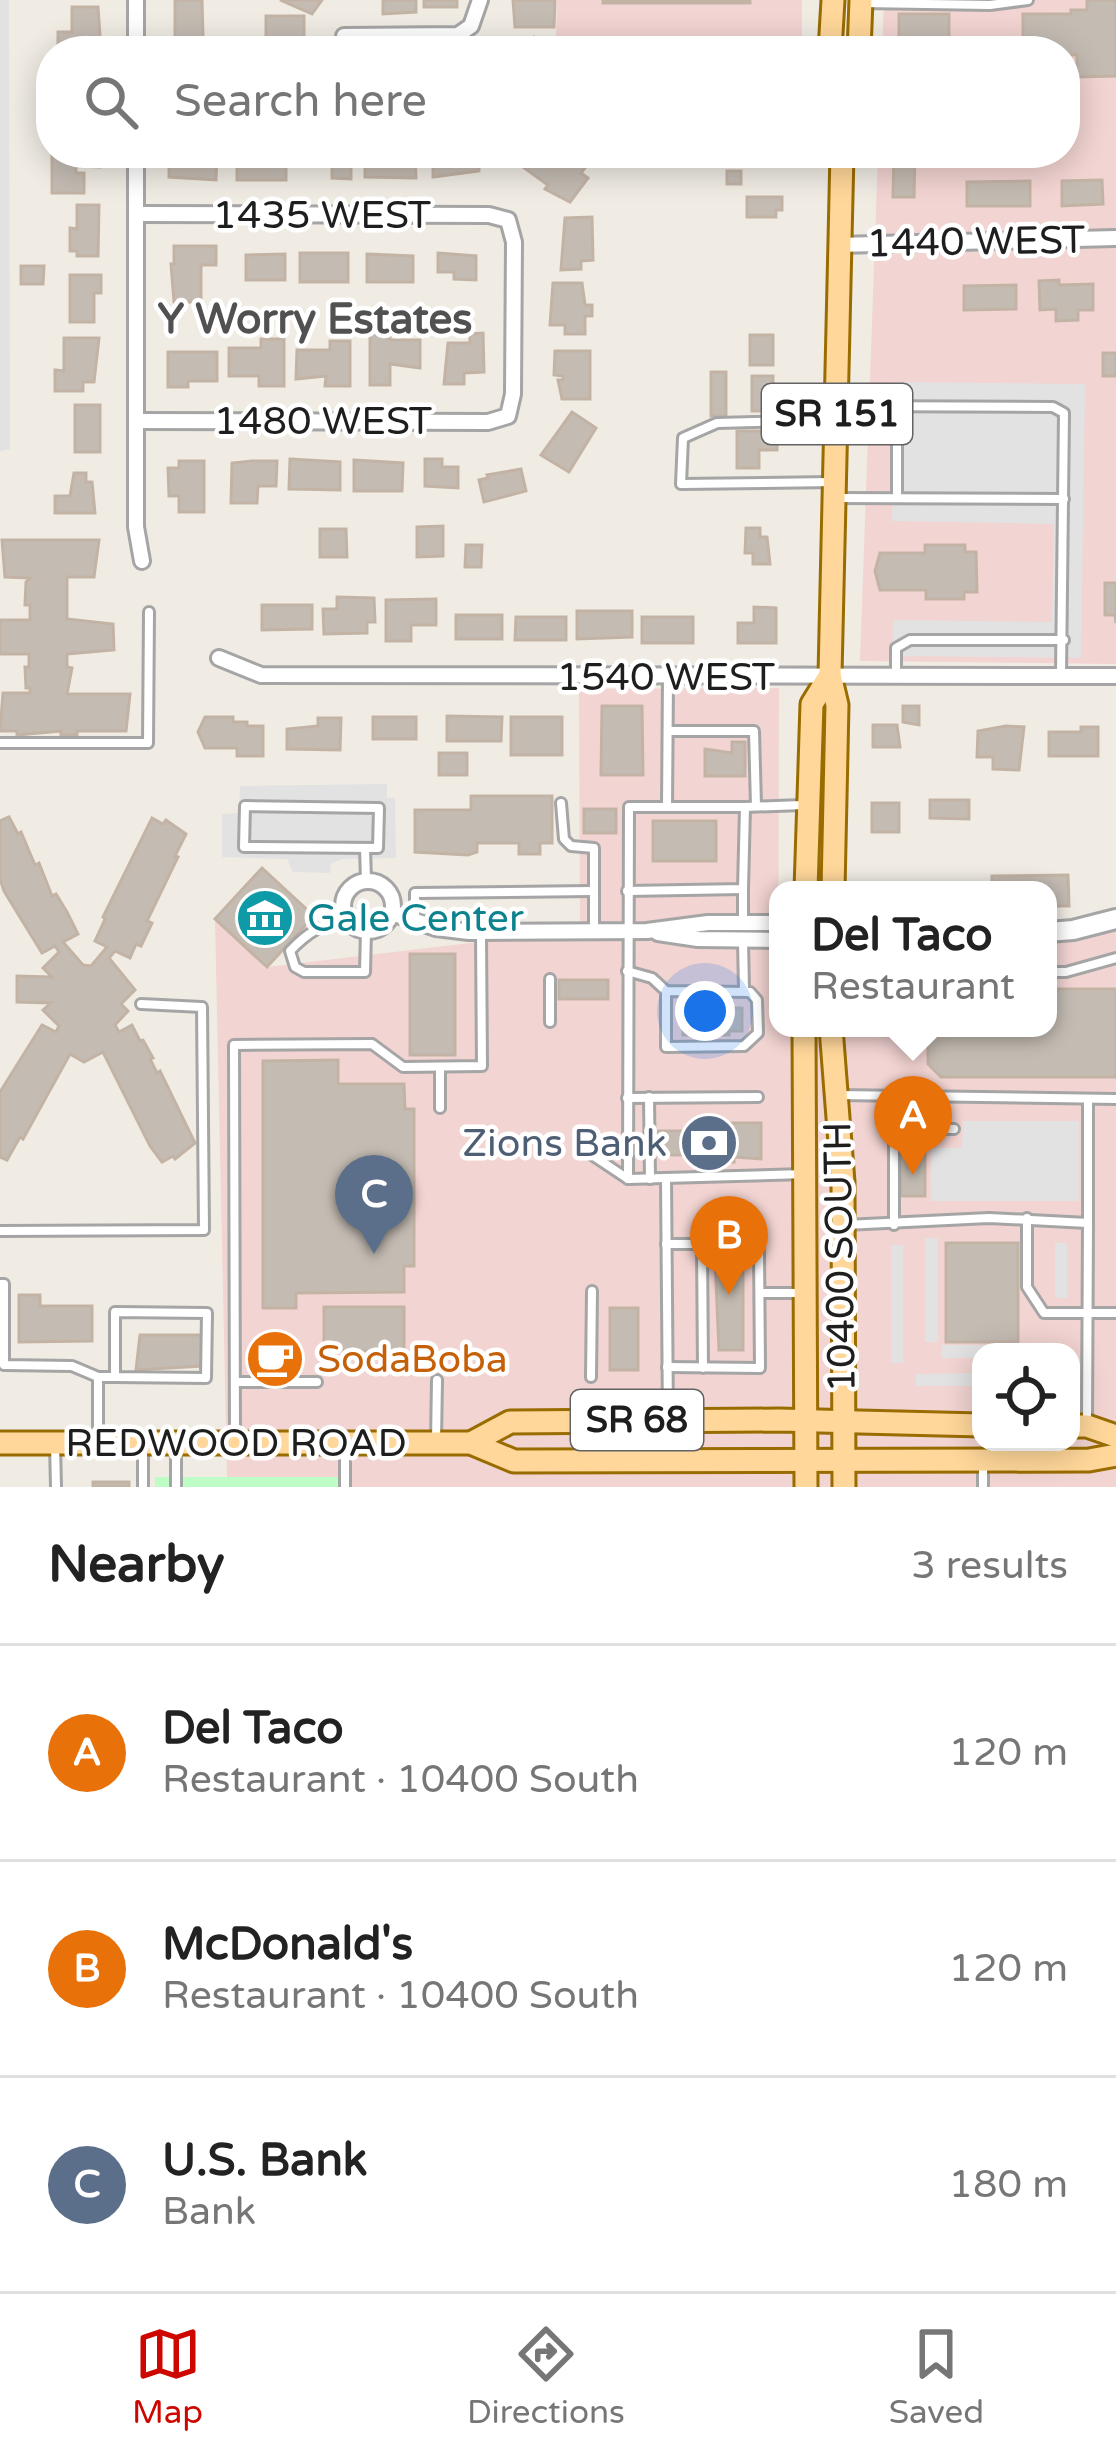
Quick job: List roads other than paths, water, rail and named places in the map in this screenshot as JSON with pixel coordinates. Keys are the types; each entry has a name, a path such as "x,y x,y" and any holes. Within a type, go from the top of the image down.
{"main road":[{"path":"831,36 832,0"},
{"path":"860,36 861,2"},
{"name":"SR 151","path":"833,881 838,705 830,676 841,168"},
{"name":"SR 151","path":"806,881 812,715 816,694 830,676"},
{"name":"10400 SOUTH","path":"804,1037 806,1487"},
{"name":"10400 SOUTH","path":"832,1037 844,1225 844,1487"},
{"name":"REDWOOD ROAD","path":"471,1442 510,1422 972,1425"},
{"path":"1080,1426 1116,1436"},
{"name":"REDWOOD ROAD","path":"0,1443 471,1442 514,1461 1089,1460 1116,1455"}],"street":[{"path":"136,0 136,36"},
{"path":"344,36 458,35 472,26 480,0"},
{"path":"136,168 136,527 142,561"},
{"name":"1435 WEST","path":"136,214 489,215 508,220 514,242 513,394 508,416"},
{"name":"1440 WEST","path":"837,245 1116,238"},
{"name":"1480 WEST","path":"136,421 488,422 508,416"},
{"name":"1540 WEST","path":"219,658 261,675 1116,676"},
{"path":"365,880 384,886 393,903 392,913 380,928 366,930 346,918 344,898 365,880"},
{"path":"392,913 450,931 647,931 698,939 769,925"},
{"path":"1057,931 1116,919"},
{"path":"743,931 769,938"}],"lane":[{"path":"861,2 990,5 1028,0"},
{"path":"897,406 897,498"},
{"path":"1061,676 1064,640 1064,499 1064,413 1058,409 897,406 717,423 682,438 681,484 835,490 897,498 1064,499"},
{"path":"0,743 148,743 149,612"},
{"path":"896,675 896,648 910,640 1064,640"},
{"path":"667,807 668,678"},
{"path":"668,731 754,731 756,806"},
{"path":"562,803 564,839 571,846 594,848 594,931"},
{"path":"628,1179 628,807 808,805"},
{"path":"244,806 379,808 379,848 365,848 244,847 244,806"},
{"path":"744,990 745,807"},
{"path":"365,848 365,880"},
{"path":"627,891 743,889"},
{"path":"415,922 415,892 593,891"},
{"path":"346,918 308,933 290,951 295,967 310,972 365,972 366,930"},
{"path":"235,1442 234,1045 372,1044 403,1067 482,1066 481,932"},
{"path":"1057,972 1116,958"},
{"path":"627,971 652,978 666,991 744,990 754,995 758,1005 758,1034 750,1043 666,1047 666,991"},
{"path":"550,979 550,1022"},
{"path":"0,1231 204,1230 202,1007 141,1004"},
{"path":"440,1066 440,1108"},
{"path":"836,1095 1116,1099"},
{"path":"627,1098 758,1096"},
{"path":"649,1097 650,1179"},
{"path":"1080,1413 1088,1312 1088,1098"},
{"path":"893,1225 893,1143 899,1132 954,1129"},
{"path":"592,1155 628,1179 808,1173"},
{"path":"666,1178 668,1420"},
{"path":"844,1225 1027,1219 1088,1223"},
{"path":"1027,1219 1027,1288 1044,1313 1116,1312"},
{"path":"667,1367 760,1368 759,1251 742,1230 713,1231 702,1244 703,1367"},
{"path":"666,1244 702,1244"},
{"path":"0,1284 4,1284 4,1365 72,1366 98,1377 206,1378 207,1313 115,1312 115,1377"},
{"path":"591,1377 592,1292"},
{"path":"760,1293 808,1293"},
{"path":"98,1377 98,1443"},
{"path":"436,1442 437,1380"},
{"path":"235,1382 317,1382"},
{"path":"143,1442 143,1487"},
{"path":"176,1442 176,1487"},
{"path":"345,1442 345,1487"},
{"path":"55,1443 56,1487"},
{"path":"983,1461 983,1486"}],"place":[{"name":"Gale Center","path":"265,918"},
{"name":"Zions Bank","path":"709,1143"},
{"name":"Del Taco","path":"913,1175"},
{"name":"U.S. Bank","path":"374,1254"},
{"name":"McDonald's","path":"729,1295"},
{"name":"SodaBoba","path":"275,1359"}],"district":[{"name":"Y Worry Estates","path":"315,319"}]}
